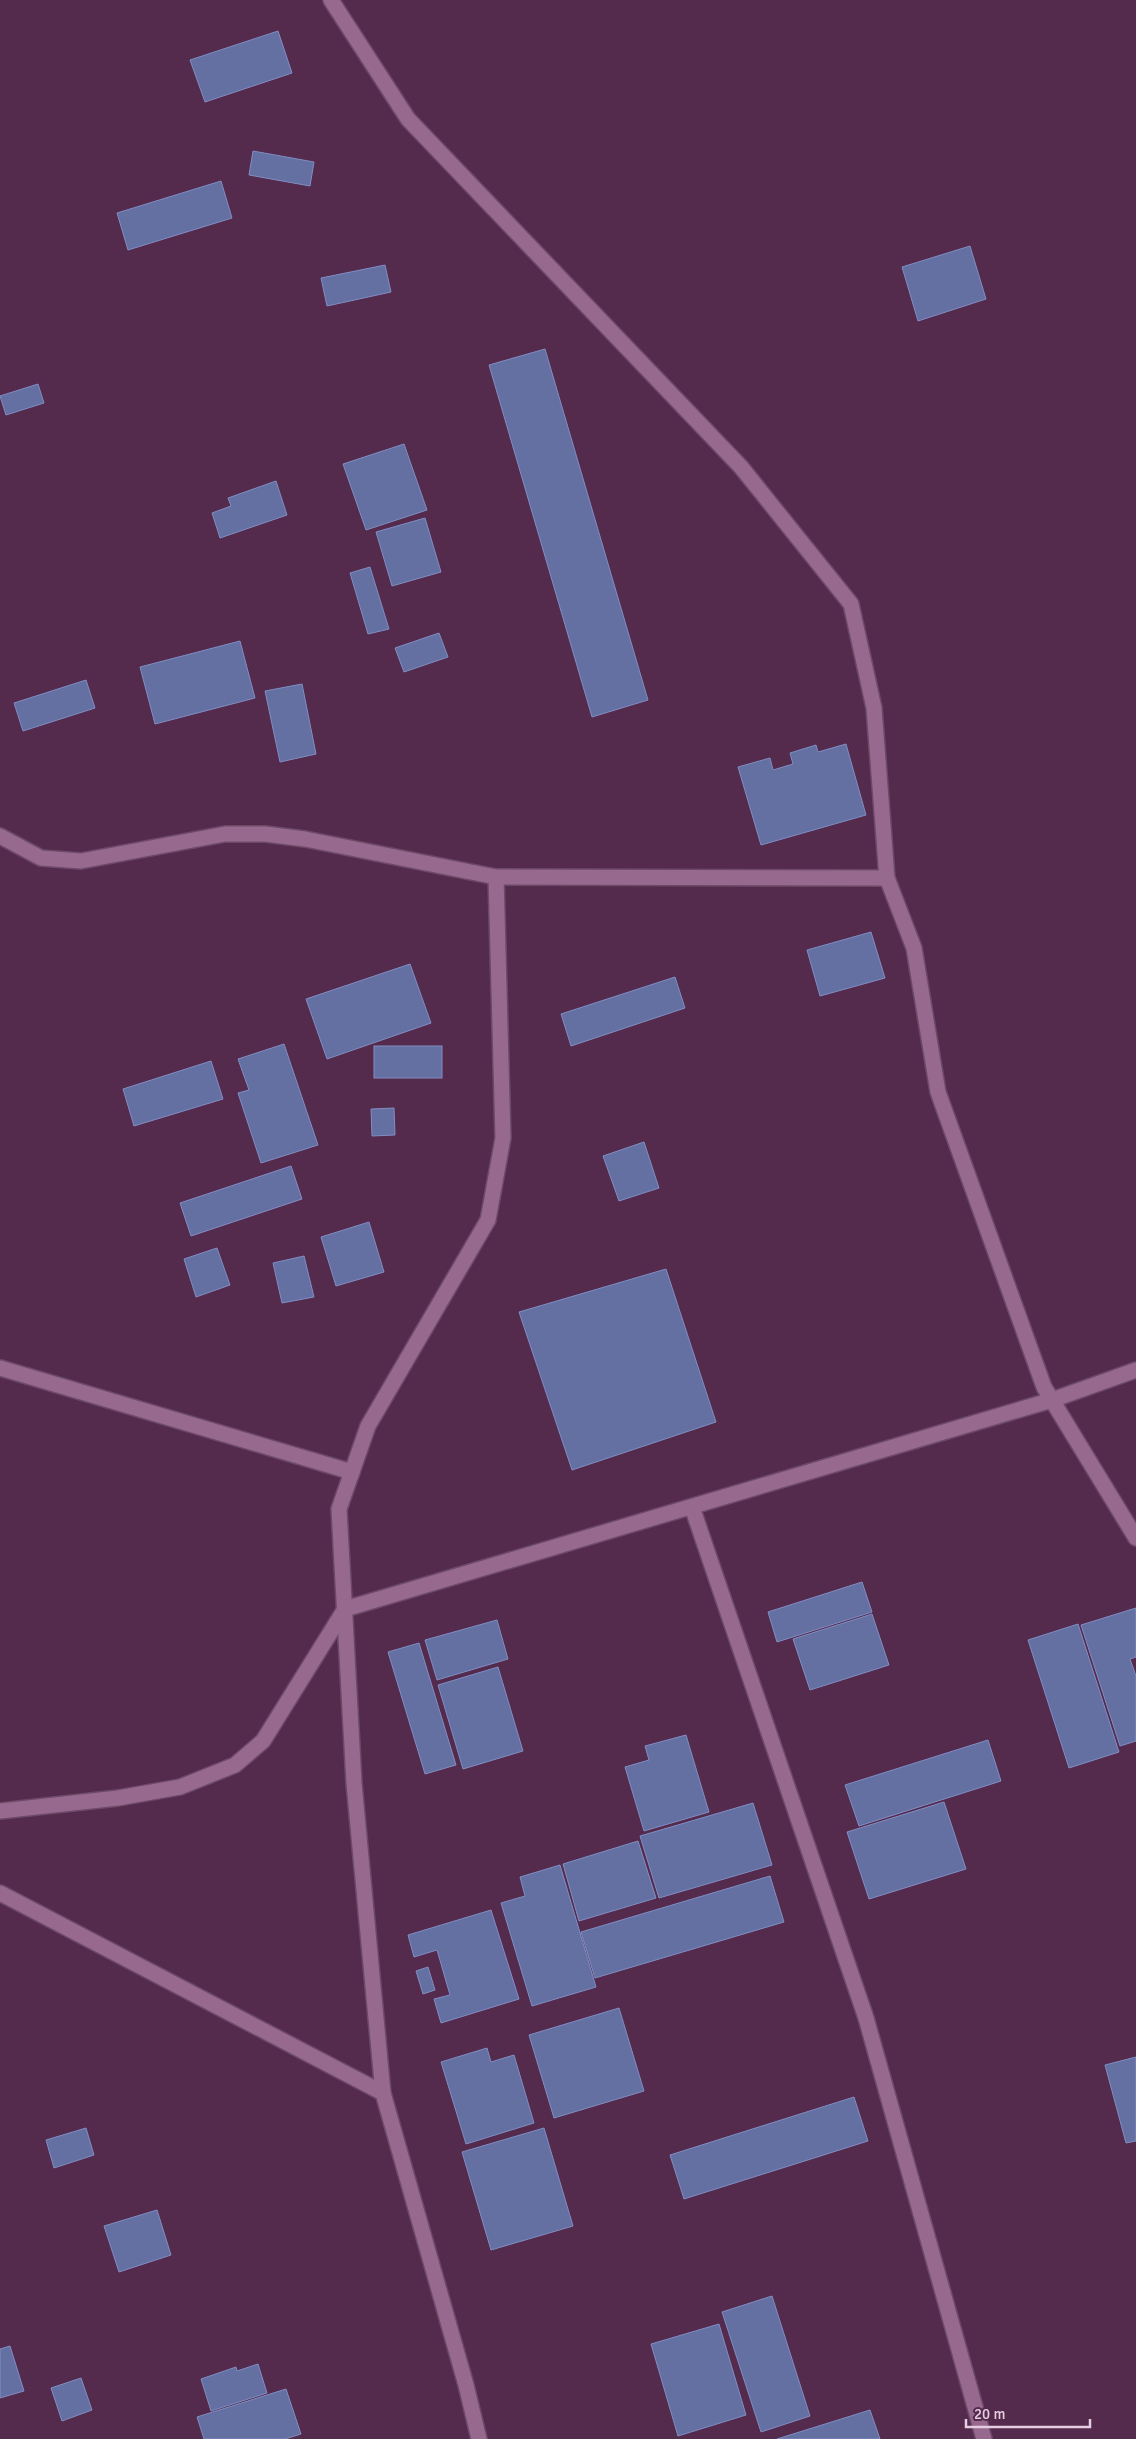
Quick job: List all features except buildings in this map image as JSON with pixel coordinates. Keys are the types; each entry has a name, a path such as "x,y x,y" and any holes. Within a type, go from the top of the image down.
{"street":[{"path":"331,0 408,119 740,467 851,604 874,708 887,878 914,948 938,1092 1044,1387 1136,1538"},
{"path":"0,836 41,858 81,861 225,834 265,834 305,839 496,877 887,878"},
{"path":"479,2439 466,2385 382,2093 354,1783 339,1509 368,1426 488,1220 503,1138 496,877"},
{"path":"0,1368 352,1472"},
{"path":"0,1811 118,1798 180,1787 235,1765 264,1741 345,1609 1052,1400 1136,1370"},
{"path":"692,1506 866,2018 984,2439"},
{"path":"0,1893 382,2093"}]}
